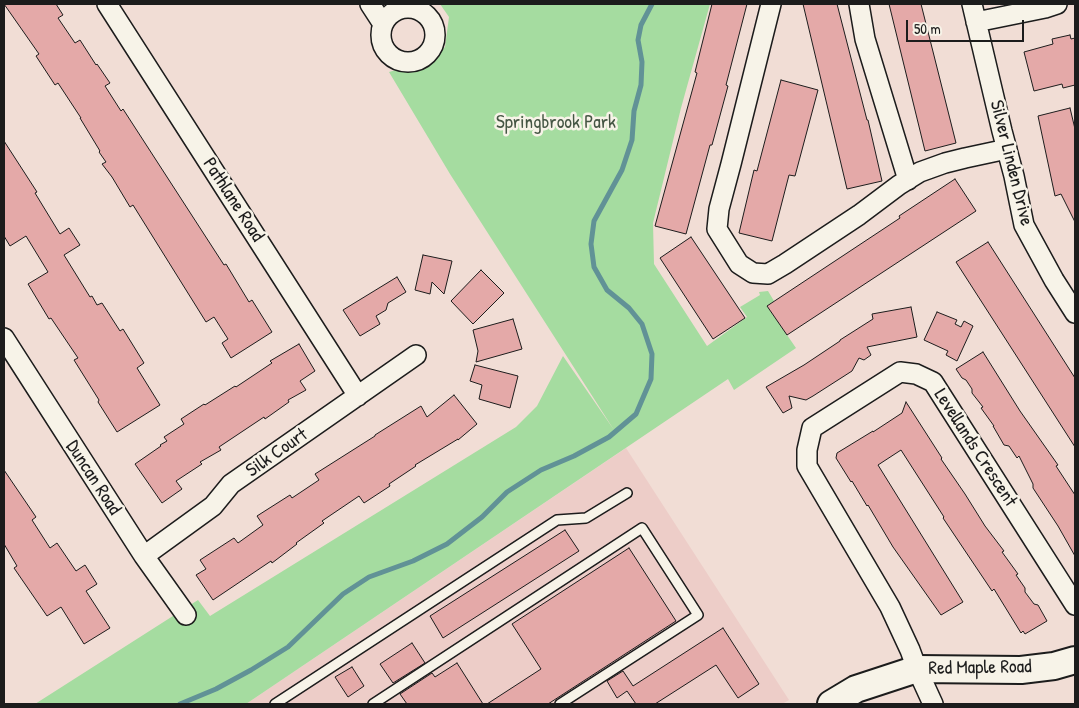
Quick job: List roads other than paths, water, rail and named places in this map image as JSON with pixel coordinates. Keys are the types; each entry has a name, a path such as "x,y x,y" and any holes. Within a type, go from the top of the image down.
{"street":[{"name":"Pathlane Road","path":"108,4 358,396"},
{"path":"370,4 383,24"},
{"path":"772,4 719,209 717,229 739,264 753,273 768,274 785,264 920,172 945,163 1007,149"},
{"path":"860,4 865,39 908,180"},
{"path":"974,13 1045,8 1056,4"},
{"name":"Silver Linden Drive","path":"974,13 1014,176 1024,225 1054,280 1075,313"},
{"name":"Duncan Road","path":"4,338 144,556 186,615"},
{"name":"Silk Court","path":"144,556 213,506 231,484 416,355"},
{"name":"Levellands Crescent","path":"917,669 890,607 807,466 807,450 812,428 900,372 916,374 933,382 1075,605"},
{"name":"Red Maple Road","path":"831,704 856,689 917,669 1021,670 1054,666 1075,660"},
{"path":"917,669 933,704"}],"lane":[{"path":"275,704 557,520 586,518 627,493"},
{"path":"373,704 642,528 698,615 560,704"}],"waterway":[{"path":"180,704 216,689 288,647 343,594 369,577 413,561 447,544 482,517 507,492 541,470 574,456 609,437 636,414 651,379 652,354 642,324 629,308 607,290 594,267 591,244 594,221 622,170 632,140 634,111 641,85 642,62 638,40 641,25 652,4"}],"park label":[{"name":"Springbrook Park","path":"556,123"}]}
